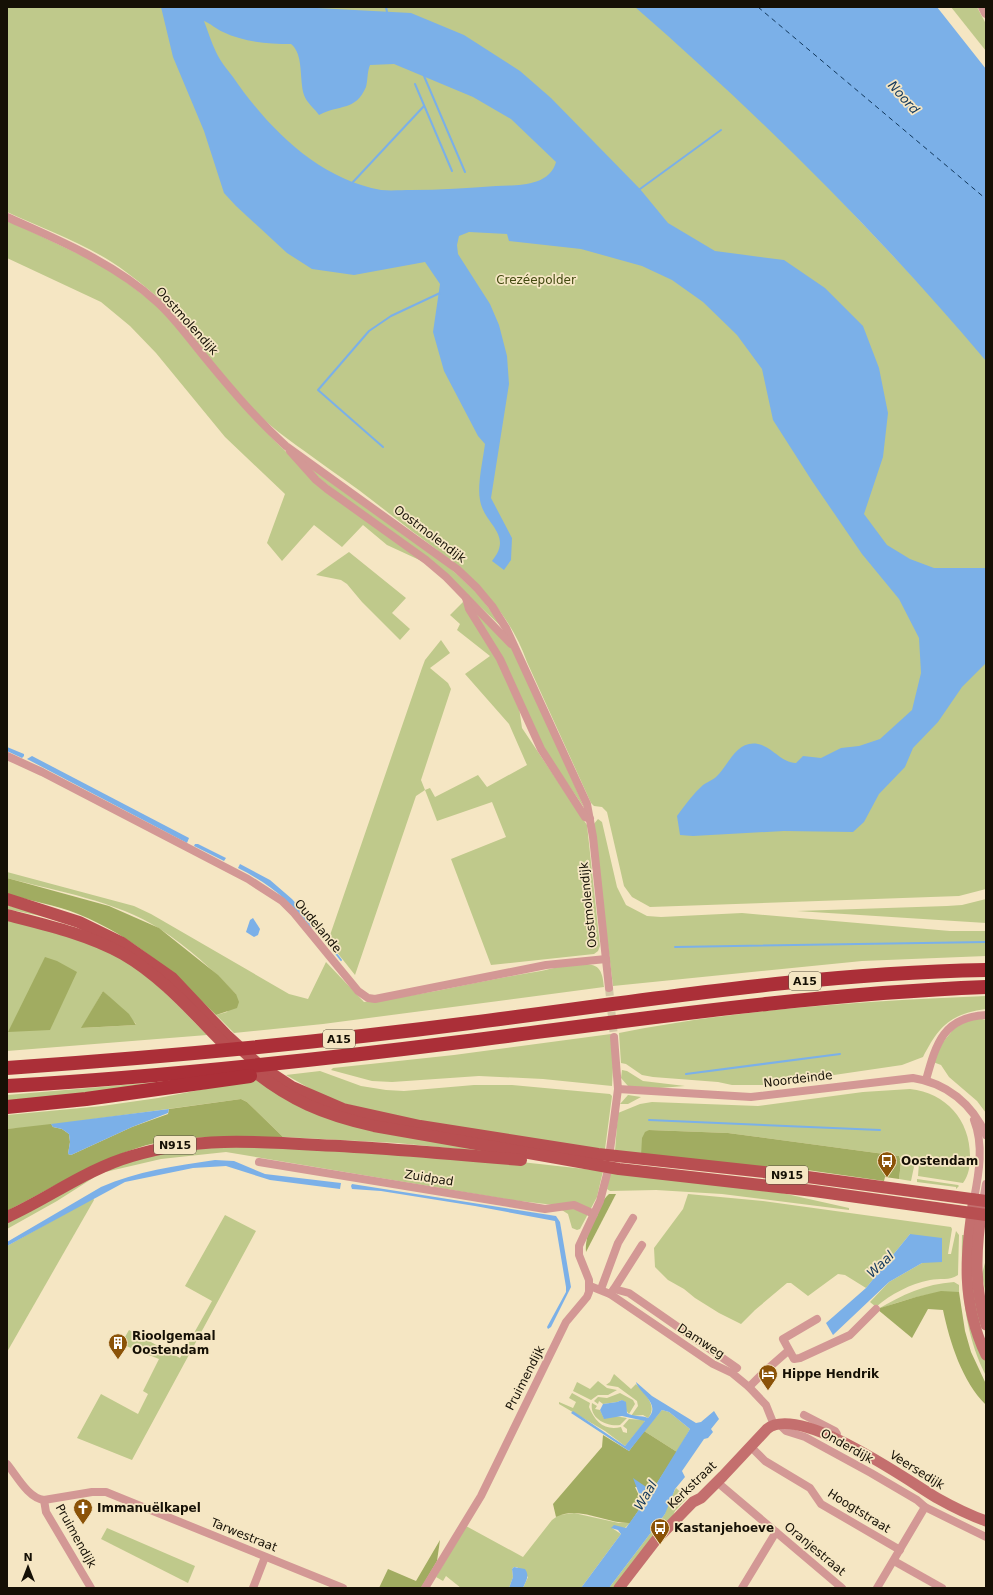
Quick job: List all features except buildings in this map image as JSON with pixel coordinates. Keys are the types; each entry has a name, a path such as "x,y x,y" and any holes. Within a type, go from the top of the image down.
{"highway":[{"name":"A15","path":"7,1068 79,1063 344,1038 470,1023 597,1004 843,978 986,970"},
{"name":"A15","path":"7,1086 100,1080 327,1058 748,1004 926,989 986,987"},
{"name":"A15","path":"7,1107 86,1099 302,1069 327,1058"},
{"name":"A15","path":"7,1060 79,1063"}],"main road":[{"name":"N915","path":"7,900 79,922 122,943 172,978 198,1012 242,1062 294,1099 330,1115 374,1126 597,1160 980,1214"},
{"name":"N915","path":"7,915 77,934 123,954 147,970 172,992 226,1034 260,1066 292,1087 310,1096 343,1109 386,1119 597,1160"},
{"name":"N915","path":"7,1218 110,1163 149,1150 207,1142 358,1147 597,1160"},
{"name":"N915","path":"620,1163 800,1176 981,1200"},
{"name":"Noordeinde","path":"981,1200 976,1272 981,1310 986,1325"},
{"name":"Noordeinde","path":"980,1214 968,1233 966,1276 971,1312 986,1355"},
{"name":"Veersedijk","path":"777,1425 807,1428 836,1439 865,1454 955,1508 986,1522"},
{"name":"Kerkstraat","path":"619,1588 656,1540 693,1502 700,1498 717,1482 767,1430 777,1425"}],"street":[{"path":"983,7 986,13"},
{"name":"Oostmolendijk","path":"7,217 89,255 114,268 136,284 158,303 243,403 286,446 457,569 477,588 492,606 517,649 587,804 609,988"},
{"name":"Oostmolendijk","path":"286,446 293,456 316,480 426,560 465,596 517,649"},
{"name":"Oostmolendijk","path":"465,596 469,609 500,659 541,749 585,817 590,819"},
{"name":"Oudelande","path":"7,756 42,772 248,878 267,890 294,913 358,991 368,998 375,999 546,965 606,959"},
{"path":"926,1080 934,1050 944,1033 963,1019 986,1015"},
{"path":"610,1150 618,1089 614,1037"},
{"name":"Noordeinde","path":"618,1089 751,1097 900,1078 926,1080 951,1091 981,1122 986,1135"},
{"name":"Noordeinde","path":"970,1110 977,1128 980,1151 981,1200"},
{"name":"Zuidpad","path":"259,1162 545,1209 574,1205 594,1214"},
{"path":"590,1286 579,1255 579,1246 600,1201 606,1174"},
{"name":"Noordeinde","path":"981,1200 986,1184"},
{"path":"601,1290 618,1243 633,1218"},
{"path":"642,1245 612,1292 629,1293 737,1368"},
{"name":"Damweg","path":"590,1286 612,1292 713,1364 732,1373 749,1387 766,1405 777,1425"},
{"name":"Pruimendijk","path":"425,1588 481,1496 566,1322 586,1297 590,1286"},
{"path":"817,1319 782,1339 794,1359 800,1358 850,1335 876,1309"},
{"path":"749,1387 788,1351"},
{"name":"Veersedijk","path":"804,1415 835,1431 837,1434 836,1439"},
{"name":"Onderdijk","path":"777,1425 786,1431 805,1437 871,1473 917,1500 925,1507 986,1536"},
{"name":"Hoogtstraat","path":"751,1447 765,1461 810,1488 821,1504 900,1550"},
{"name":"Pruimendijk","path":"7,1464 35,1498 44,1500 46,1512 91,1588"},
{"name":"Oranjestraat","path":"717,1482 842,1588"},
{"name":"Tarwestraat","path":"44,1500 86,1493 106,1492 343,1588"},
{"path":"877,1588 894,1562 925,1507"},
{"path":"742,1588 776,1532"},
{"path":"253,1588 265,1557"},
{"path":"894,1562 942,1588"}],"green space":[{"name":"Crezéepolder","path":"7,7 640,7 757,112 986,354 986,889 959,896 650,907 632,897 624,886 607,812 602,807 594,806 591,803 518,641 508,622 480,588 465,573 431,545 363,493 287,439 262,418 237,393 171,311 161,300 144,286 99,254 7,212"},
{"path":"951,7 977,7 986,24 986,51"},
{"path":"7,220 108,268 160,308 271,437 326,491 426,563 387,545 363,525 342,547 314,525 282,561 267,543 285,494 225,437 156,353 130,326 101,302 7,258"},
{"path":"300,459 435,554 478,594 506,631 473,600 319,478"},
{"path":"349,552 406,598 392,613 410,629 400,640 362,602 347,584 341,580 316,575"},
{"path":"463,602 496,655 519,707 522,728 587,825 600,946 598,951 594,954 491,965 451,859 506,837 492,802 437,821 425,790 430,788 435,797 478,775 487,787 527,765 509,724 465,674 490,656 457,630 460,624 450,615"},
{"path":"471,605 514,648 585,809 543,748"},
{"path":"441,640 450,653 430,668 448,683 451,689 421,780 425,790 416,796 355,975 328,941 425,660"},
{"path":"598,819 602,822 617,887 626,905 647,916 661,917 742,913 950,931 986,931 986,956 862,961 613,986 593,825"},
{"path":"7,872 134,906 151,914 289,994 308,999 326,962 364,1002 409,996 566,965 580,964 592,965 598,968 601,973 604,987 323,1024 234,1033 216,1015 227,1012 236,994 200,959 180,943 143,919 125,911 66,892 7,878"},
{"path":"7,878 109,906 159,928 218,975 236,994 239,1002 237,1008 216,1015 168,970 136,945 99,923 78,914 7,894"},
{"path":"986,899 986,923 797,911 947,906 962,905"},
{"path":"7,905 60,920 7,909"},
{"path":"7,918 72,937 118,957 133,966 153,982 207,1035 7,1051","holes":["103,991 136,1025 82,1028"]},
{"path":"45,957 57,961 77,972 50,1030 8,1032"},
{"path":"103,991 129,1014 136,1025 81,1028"},
{"path":"986,996 986,1009 963,1014 954,1018 940,1030 923,1057 902,1065 766,1085 732,1085 718,1082 642,1075 626,1064 621,1063 619,1033 710,1018 802,1007"},
{"path":"978,1018 986,1020 986,1113 977,1101 949,1077 941,1065 933,1062 939,1047 957,1025"},
{"path":"611,1034 613,1067 612,1086 543,1079 479,1076 392,1082 372,1081 331,1070 333,1068 454,1055"},
{"path":"622,1070 627,1071 643,1081 685,1086 647,1089 628,1086 621,1078"},
{"path":"320,1071 361,1086 386,1090 404,1091 474,1085 512,1085 610,1094 612,1096 605,1149 581,1150 438,1127 330,1100 286,1075"},
{"path":"217,1077 7,1104 7,1095"},
{"path":"257,1079 520,1155 397,1143 283,1137 247,1102 241,1099 36,1127 7,1129 7,1115 102,1106 158,1098"},
{"path":"910,1089 935,1096 945,1102 954,1110 961,1120 969,1143 970,1156 969,1170 963,1183 918,1176 919,1163 915,1162 911,1181 899,1179 901,1162 899,1156 728,1133 649,1130 641,1156 615,1151 618,1113 640,1104 652,1102 758,1106 863,1092"},
{"path":"628,1095 641,1097 628,1104 620,1104"},
{"path":"241,1099 247,1102 283,1137 194,1138 165,1141 145,1146 125,1152 84,1170 7,1211 7,1129 51,1124 53,1127 62,1129 69,1134 70,1142 68,1154 71,1155 132,1127 168,1114 169,1109"},
{"path":"649,1130 728,1133 899,1156 901,1162 899,1179 885,1177 884,1181 786,1167 763,1169 641,1156 642,1138 645,1132"},
{"path":"277,1146 521,1162 603,1171 597,1197 580,1229 577,1230 572,1228 568,1214 554,1205 511,1200 226,1152 161,1159 103,1172 126,1162 176,1149"},
{"path":"610,1172 782,1193 849,1208 849,1210 722,1194 656,1190 610,1191 607,1189"},
{"path":"98,1175 57,1201 7,1229 7,1221 63,1191"},
{"path":"917,1179 959,1186 956,1189 956,1187 917,1182"},
{"path":"609,1194 616,1194 586,1252 587,1238 592,1221 600,1205"},
{"path":"688,1194 763,1201 951,1227 952,1229 948,1254 951,1254 956,1231 959,1235 958,1275 948,1279 930,1280 915,1284 894,1294 876,1307 870,1302 889,1282 922,1263 910,1234 866,1288 845,1275 838,1274 808,1296 791,1283 787,1283 741,1324 719,1313 695,1298 684,1289 668,1280 655,1267 654,1248 683,1209"},
{"path":"93,1198 94,1200 7,1352 7,1246"},
{"path":"225,1215 256,1231 132,1460 77,1438 101,1394 138,1414 148,1394 143,1391 159,1359 121,1344 129,1330 180,1358 212,1301 185,1286"},
{"path":"962,1235 965,1235 986,1359 986,1376 972,1342 968,1325 963,1289"},
{"path":"986,1259 986,1297 982,1274"},
{"path":"954,1282 959,1285 959,1292 938,1293 908,1299 878,1309 914,1291 933,1285"},
{"path":"941,1291 959,1292 965,1331 971,1352 986,1384 986,1405 970,1385 958,1361 949,1335 943,1310 928,1309 912,1338 877,1309"},
{"path":"614,1374 631,1389 636,1384 646,1395 652,1409 648,1418 643,1415 631,1416 638,1406 637,1401 618,1387 606,1385 610,1382"},
{"path":"598,1381 607,1388 617,1390 608,1395 598,1395 591,1400 573,1391 577,1382 590,1389"},
{"path":"572,1393 590,1403 589,1407 594,1417 601,1424 610,1428 621,1427 623,1432 627,1433 627,1429 623,1426 629,1419 644,1420 645,1422 625,1446 605,1431 559,1404 559,1402 573,1408 576,1402 569,1398"},
{"path":"620,1393 633,1400 635,1404 629,1414 625,1409 626,1403 622,1400 603,1404 599,1401 598,1404 594,1401 598,1397 607,1398"},
{"path":"592,1403 597,1406 595,1409 600,1410 604,1418 614,1416 627,1418 620,1425 610,1425 600,1421 593,1413"},
{"path":"662,1410 669,1412 690,1429 677,1452 644,1431"},
{"path":"644,1431 677,1452 652,1491 646,1488 635,1487 643,1504 630,1523 621,1523 574,1513 556,1517 553,1504 602,1447 603,1435 629,1451"},
{"path":"676,1488 687,1498 675,1511 672,1518 618,1588 609,1588 665,1514 666,1507"},
{"path":"574,1513 619,1523 630,1523 625,1528 612,1528 621,1534 581,1588 523,1588 528,1577 517,1567 512,1569 513,1577 509,1588 461,1588 446,1576 443,1581 436,1577 466,1526 523,1557 552,1520 559,1515"},
{"path":"107,1528 195,1566 188,1583 101,1539"},
{"path":"440,1540 437,1561 421,1588 379,1588 388,1569 416,1581"}],"water":[{"path":"161,7 298,7 411,13 464,35 520,71 551,98 640,189 668,223 715,251 784,260 825,288 863,326 879,368 888,413 883,457 864,514 887,545 910,559 934,568 986,568 986,663 962,687 938,722 913,748 905,767 879,794 864,822 853,832 784,831 693,836 680,835 677,816 703,785 721,772 738,750 750,744 758,744 768,748 785,760 796,763 803,756 821,758 841,748 859,746 880,739 912,710 921,673 919,638 899,599 862,554 812,481 773,420 762,369 737,335 703,302 672,280 642,266 581,249 509,241 507,234 469,232 459,236 457,245 458,254 490,304 499,325 507,356 509,384 491,498 512,538 511,560 504,570 492,561 498,552 500,544 499,536 483,509 479,494 485,444 478,436 444,371 433,332 440,284 425,262 354,275 312,269 287,253 224,193 204,131 173,57","holes":["204,21 220,31 239,38 264,43 291,44 295,48 300,61 304,95 319,115 352,104 357,100 362,95 366,87 370,65 394,64 473,97 511,119 556,162 547,176 522,185 381,190 358,184 336,175 316,163 296,148 262,115 220,59"]},
{"name":"Noord","path":"635,7 937,7 986,69 986,361 904,267 817,177 728,90"},
{"path":"7,747 24,754 24,756 22,758 7,751"},
{"path":"32,756 189,838 187,843 27,759"},
{"path":"195,844 198,844 226,858 224,861 194,846"},
{"path":"240,864 270,880 292,899 315,925 311,928 287,901 269,886 238,868"},
{"path":"253,918 260,929 258,935 254,937 246,932 250,920"},
{"path":"169,1109 168,1113 132,1127 71,1155 68,1154 70,1142 69,1134 62,1129 53,1127 51,1124"},
{"path":"215,1160 234,1161 265,1174 341,1183 340,1189 270,1180 226,1166 193,1168 125,1182 7,1246 7,1242 101,1187 115,1181 142,1173"},
{"path":"352,1184 556,1216 560,1222 571,1287 551,1327 548,1329 547,1327 566,1292 555,1221 381,1191 352,1189"},
{"path":"910,1234 942,1238 942,1262 922,1263 889,1282 833,1335 826,1323 866,1288"},
{"name":"Waal","path":"636,1382 652,1396 696,1423 701,1422 714,1411 719,1419 711,1429 713,1432 708,1438 704,1439 682,1471 685,1477 675,1489 665,1514 609,1588 581,1588 621,1534 618,1530 611,1528 614,1525 626,1528 643,1504 633,1478 652,1491 690,1429 669,1412 662,1410 629,1451 571,1413 573,1411 625,1446 645,1421 622,1416 604,1419 600,1410 603,1404 622,1400 626,1402 627,1413 648,1418 652,1413 651,1403"},
{"path":"514,1567 525,1569 527,1578 523,1588 509,1588 513,1577 512,1569"}],"waterway":[{"path":"386,7 387,12"},
{"path":"424,76 465,172"},
{"path":"415,84 452,171"},
{"path":"353,182 424,106"},
{"path":"640,189 721,130"},
{"path":"383,447 318,390 369,331 391,316 440,293"},
{"path":"321,934 341,960"},
{"path":"675,947 986,942"},
{"path":"686,1074 840,1054"},
{"path":"649,1120 880,1130"}],"ferry route":[{"path":"758,7 986,199"}],"tunnel":[{"path":"609,988 614,1037"}],"place":[{"name":"Oostendam","path":"887,1178"},
{"name":"Rioolgemaal Oostendam","path":"118,1360"},
{"name":"Hippe Hendrik","path":"768,1391"},
{"name":"Immanuëlkapel","path":"83,1525"},
{"name":"Kastanjehoeve","path":"660,1545"}]}
